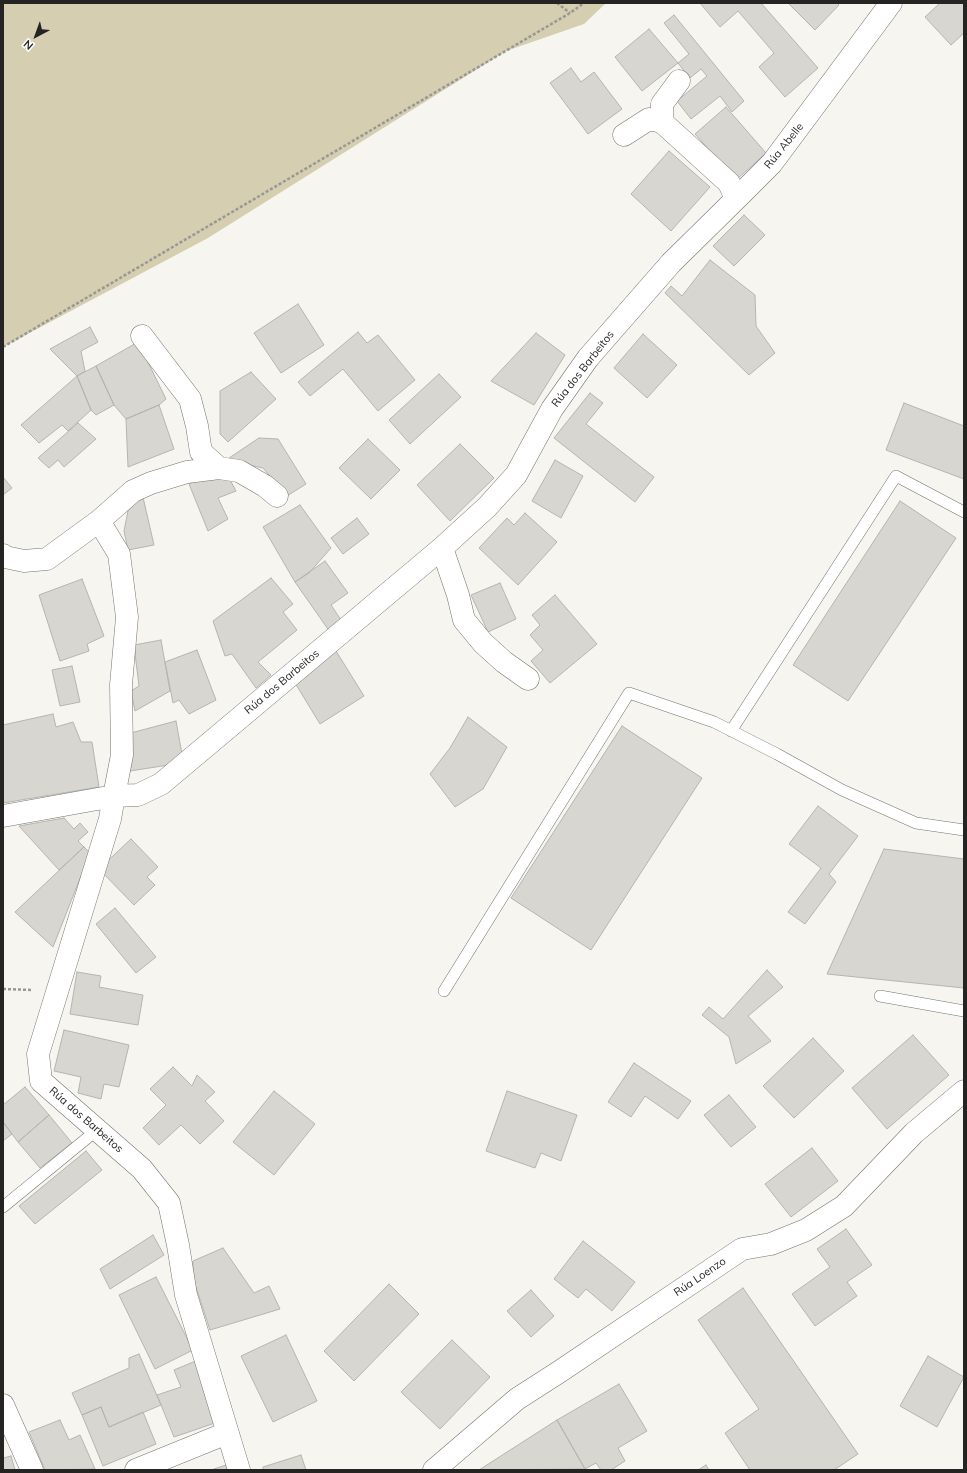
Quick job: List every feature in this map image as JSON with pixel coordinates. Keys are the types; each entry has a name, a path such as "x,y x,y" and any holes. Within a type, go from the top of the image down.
{"street":[{"name":"Rúa Abelle","path":"736,198 772,163 891,3"},
{"path":"662,122 662,104 679,81"},
{"path":"624,135 649,119 662,122 729,183 736,198"},
{"name":"Rúa dos Barbeitos","path":"114,796 138,795 161,784 442,548 487,507 516,474 552,409 588,358 671,263 736,198"},
{"path":"142,336 190,399 197,426 201,452 219,468"},
{"path":"3,555 5,557 24,561 47,560 99,521 133,491 151,483 187,472 219,468 239,472 265,486 276,496"},
{"name":"Rúa dos Barbeitos","path":"99,521 119,554 127,617 121,685 122,755 110,818 38,1054 41,1081 142,1169 169,1203 178,1245 186,1296 239,1470"},
{"path":"442,548 458,595 464,620 483,643 504,662 528,679"},
{"path":"3,816 114,796"},
{"name":"Rúa Loenzo","path":"434,1470 517,1399 742,1249 771,1244 806,1230 844,1206 914,1133 964,1091"},
{"path":"3,1405 32,1470"},
{"path":"136,1470 227,1433"}],"lane":[{"path":"731,731 896,476 964,512"},
{"path":"444,991 629,693 714,722 777,754 842,790 916,822 964,830"},
{"path":"880,996 964,1011"},
{"path":"3,1207 97,1130"}],"path":[{"path":"557,3 570,14"},
{"path":"3,347 570,14 584,3"}],"shaded area":[{"path":"3,3 606,3 584,24 506,51 208,238 3,347"}],"building":[{"path":"700,3 761,3 818,68 785,97 759,67 774,53 738,11 720,27"},
{"path":"788,3 837,3 839,5 815,30"},
{"path":"940,3 964,3 964,33 951,45 925,17"},
{"path":"674,15 744,101 732,112 720,96 691,119 677,101 707,76 701,69 690,78 678,63 689,54 664,23"},
{"path":"649,29 678,63 642,91 615,57"},
{"path":"571,68 581,82 594,72 622,109 588,134 550,83"},
{"path":"726,107 766,153 736,180 695,134"},
{"path":"669,151 710,187 671,231 631,194"},
{"path":"744,215 765,235 734,266 713,246"},
{"path":"710,260 755,295 756,326 775,353 749,375 665,293 671,286 682,296"},
{"path":"298,304 324,345 281,373 254,333"},
{"path":"90,327 98,342 81,351 85,371 77,376 50,349"},
{"path":"358,332 367,343 378,335 415,380 378,411 343,369 310,396 298,382"},
{"path":"536,333 565,355 534,405 491,381"},
{"path":"643,334 677,365 647,398 614,368"},
{"path":"138,342 166,399 159,405 126,419 114,405 96,366"},
{"path":"96,366 114,405 96,415 91,410 77,376"},
{"path":"251,372 276,399 228,442 220,434 220,391"},
{"path":"439,374 461,397 410,444 389,420"},
{"path":"77,376 91,410 68,431 62,425 39,443 21,425"},
{"path":"590,393 603,403 586,424 654,477 635,502 554,438"},
{"path":"904,403 964,426 964,479 886,450"},
{"path":"159,405 174,449 128,467 126,419"},
{"path":"78,423 96,439 64,467 58,460 49,468 38,458"},
{"path":"259,438 278,439 306,484 287,496 263,468 226,460"},
{"path":"368,439 400,470 371,499 339,468"},
{"path":"460,444 494,478 450,521 417,485"},
{"path":"555,460 583,476 561,518 532,501"},
{"path":"204,476 229,478 236,491 218,498 228,519 208,531 189,484"},
{"path":"3,477 12,488 3,495"},
{"path":"142,493 154,545 128,550 124,531 128,511"},
{"path":"900,501 956,538 848,701 793,665"},
{"path":"300,505 331,548 309,573 295,582 263,527"},
{"path":"525,513 557,542 518,585 479,548 507,518 514,525"},
{"path":"357,518 369,534 343,554 331,538"},
{"path":"325,561 348,593 331,605 343,623 330,632 295,582"},
{"path":"271,578 293,604 283,612 297,630 258,662 271,675 256,688 232,654 225,656 213,621"},
{"path":"82,579 104,636 87,644 89,651 60,661 39,595"},
{"path":"500,583 516,619 488,632 471,595"},
{"path":"555,595 597,644 550,683 531,661 543,650 530,635 540,625 532,615"},
{"path":"161,640 170,691 135,711 131,691 139,686 134,645"},
{"path":"197,650 216,700 189,714 179,700 173,703 165,662"},
{"path":"336,651 364,696 320,724 292,678"},
{"path":"72,666 80,702 60,706 52,670"},
{"path":"53,714 56,727 73,722 81,742 92,742 99,787 3,803 3,725"},
{"path":"468,717 507,747 483,789 455,807 430,774 450,748"},
{"path":"176,721 182,754 175,764 130,771 127,734"},
{"path":"622,726 702,778 591,950 511,898"},
{"path":"818,806 858,836 829,874 836,882 805,924 788,912 821,868 789,844"},
{"path":"64,818 74,829 80,823 88,832 78,841 84,847 59,870 19,826"},
{"path":"131,839 158,867 147,877 155,885 134,905 99,869"},
{"path":"84,847 90,853 53,947 15,912"},
{"path":"884,849 964,859 964,988 827,974"},
{"path":"115,908 156,957 136,973 96,924"},
{"path":"767,970 783,987 748,1016 771,1041 736,1064 729,1037 702,1015 709,1007 723,1019"},
{"path":"77,972 101,976 99,987 143,995 138,1025 70,1014"},
{"path":"64,1030 129,1045 119,1087 104,1084 101,1099 78,1093 81,1077 54,1071"},
{"path":"913,1035 949,1075 887,1129 852,1088"},
{"path":"813,1038 844,1071 794,1118 763,1086"},
{"path":"634,1063 691,1101 678,1119 645,1096 631,1117 608,1102"},
{"path":"173,1067 192,1086 197,1075 215,1092 205,1101 224,1121 200,1144 181,1125 159,1145 143,1128 166,1105 150,1089"},
{"path":"25,1087 49,1115 18,1142 3,1122 3,1105"},
{"path":"274,1091 315,1124 274,1175 233,1142"},
{"path":"507,1091 577,1115 561,1161 541,1153 535,1168 486,1151"},
{"path":"729,1095 756,1127 731,1147 704,1115"},
{"path":"49,1115 72,1143 40,1168 18,1142"},
{"path":"3,1122 12,1134 3,1141"},
{"path":"812,1148 838,1181 791,1217 765,1184"},
{"path":"86,1151 102,1170 35,1224 19,1206"},
{"path":"846,1229 872,1265 847,1282 857,1296 815,1326 792,1294 830,1267 817,1249"},
{"path":"153,1235 164,1255 110,1289 100,1269"},
{"path":"583,1241 635,1282 612,1311 586,1289 578,1298 554,1279"},
{"path":"223,1248 254,1293 269,1286 280,1309 210,1330 193,1278 193,1261"},
{"path":"156,1277 193,1350 155,1369 119,1295"},
{"path":"389,1284 419,1314 354,1381 324,1351"},
{"path":"743,1288 858,1454 834,1470 750,1470 725,1433 759,1409 698,1320"},
{"path":"531,1290 554,1316 531,1337 507,1311"},
{"path":"286,1335 317,1401 273,1422 241,1356"},
{"path":"452,1340 490,1377 440,1429 401,1392"},
{"path":"139,1354 161,1405 109,1427 101,1407 82,1415 72,1393 129,1368 129,1358"},
{"path":"928,1356 964,1377 937,1427 900,1406"},
{"path":"198,1360 218,1422 174,1437 157,1395 181,1387 174,1370"},
{"path":"619,1384 647,1431 618,1448 625,1461 611,1470 601,1470 596,1463 585,1469 557,1420"},
{"path":"101,1407 109,1427 143,1412 156,1444 103,1466 82,1415"},
{"path":"60,1420 69,1440 80,1435 95,1469 45,1470 29,1432"},
{"path":"557,1420 585,1469 479,1470"},
{"path":"301,1455 306,1470 263,1470 263,1467"},
{"path":"11,1456 15,1470 3,1470 3,1458"},
{"path":"226,1465 228,1470 211,1470"},
{"path":"706,1465 709,1470 698,1470"}]}
